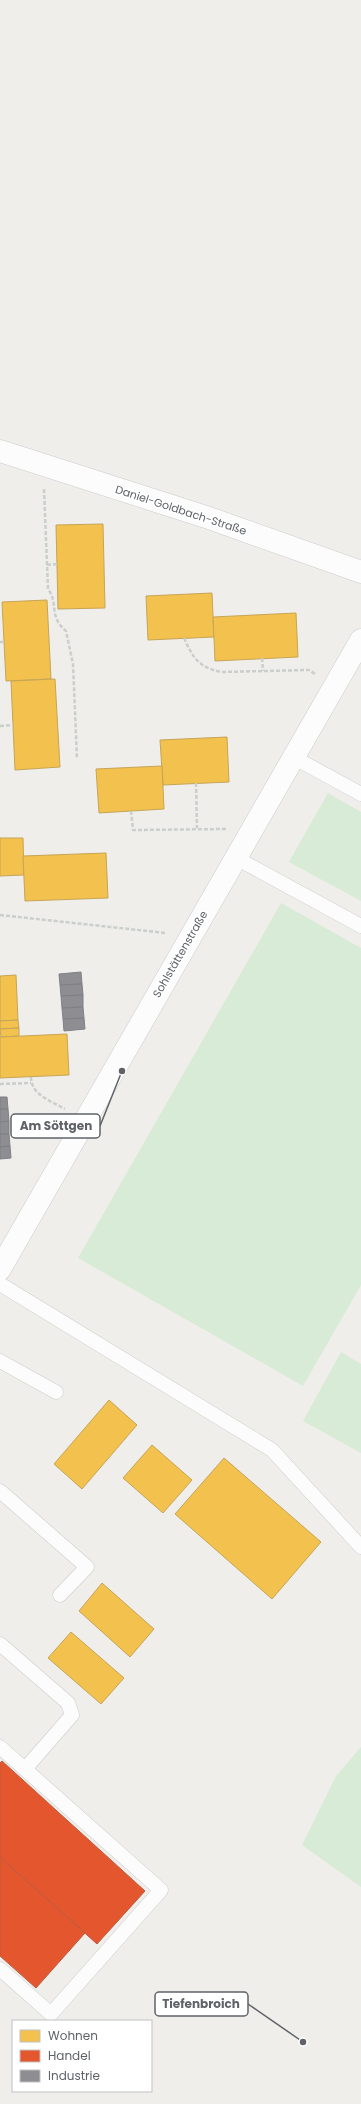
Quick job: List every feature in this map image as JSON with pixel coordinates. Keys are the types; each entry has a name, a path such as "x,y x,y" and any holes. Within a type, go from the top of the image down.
{"street":[{"name":"Daniel-Goldbach-Straße","path":"0,451 206,517 361,572"},
{"name":"Sohlstättenstraße","path":"0,1269 361,640"}],"lane":[{"path":"293,757 361,794"},
{"path":"236,858 361,926"},
{"path":"0,1284 272,1450 361,1547"},
{"path":"0,1361 56,1392"},
{"path":"0,1491 87,1567 60,1595"},
{"path":"0,1644 68,1703 72,1715 25,1769"},
{"path":"0,1747 161,1890 50,2014 0,1969"}],"path":[{"path":"44,465 48,589 52,596 54,614 59,625 66,631 73,664 78,760"},
{"path":"47,565 57,564"},
{"path":"184,638 191,655 197,662 214,671 308,670 336,684"},
{"path":"262,658 263,671"},
{"path":"0,726 13,724"},
{"path":"196,784 197,828"},
{"path":"131,811 133,830 253,828"},
{"path":"0,915 162,932 189,939"},
{"path":"31,1077 31,1084 35,1091 84,1121"},
{"path":"0,1084 31,1084"}],"green space":[{"path":"328,793 361,812 361,901 289,862"},
{"path":"281,903 361,948 361,1285 303,1386 78,1258"},
{"path":"341,1352 361,1364 361,1453 303,1421"},
{"path":"361,1747 361,1887 302,1845 336,1776"}],"building: Wohnen":[{"path":"103,524 105,608 58,609 56,525"},
{"path":"212,593 214,637 148,640 146,596"},
{"path":"47,600 51,679 6,681 2,602"},
{"path":"296,613 298,657 215,661 213,617"},
{"path":"55,679 60,767 15,770 11,681"},
{"path":"227,737 229,782 163,785 160,740"},
{"path":"162,766 164,809 99,813 96,769"},
{"path":"0,838 23,838 24,875 0,876"},
{"path":"106,853 108,898 25,901 23,856"},
{"path":"16,975 18,1020 0,1021 0,976"},
{"path":"18,1020 19,1028 0,1029 0,1021"},
{"path":"19,1028 19,1036 1,1037 0,1029"},
{"path":"67,1034 69,1075 0,1078 0,1037"},
{"path":"109,1400 137,1425 82,1489 54,1464"},
{"path":"152,1445 192,1480 163,1513 123,1478"},
{"path":"224,1458 321,1542 272,1599 175,1514"},
{"path":"102,1583 154,1629 130,1657 79,1611"},
{"path":"71,1632 124,1678 101,1704 48,1658"}],"building: Handel":[{"path":"2,1761 145,1891 97,1944 0,1857 0,1763"},
{"path":"0,1857 85,1933 36,1988 0,1956"}],"building: Industrie":[{"path":"81,972 82,984 60,985 59,974"},
{"path":"82,984 83,995 61,996 60,985"},
{"path":"83,995 83,1007 62,1008 61,996"},
{"path":"83,1007 84,1018 63,1019 62,1008"},
{"path":"84,1018 85,1029 64,1031 63,1019"},
{"path":"0,1097 7,1097 8,1109 0,1109"},
{"path":"0,1109 8,1109 9,1121 0,1122"},
{"path":"9,1121 9,1134 0,1134 0,1122"},
{"path":"0,1134 9,1134 10,1146 0,1147"},
{"path":"10,1146 11,1158 0,1159 0,1147"}],"place":[{"name":"Am Söttgen","path":"122,1071"},
{"name":"Tiefenbroich","path":"303,2042"}]}
